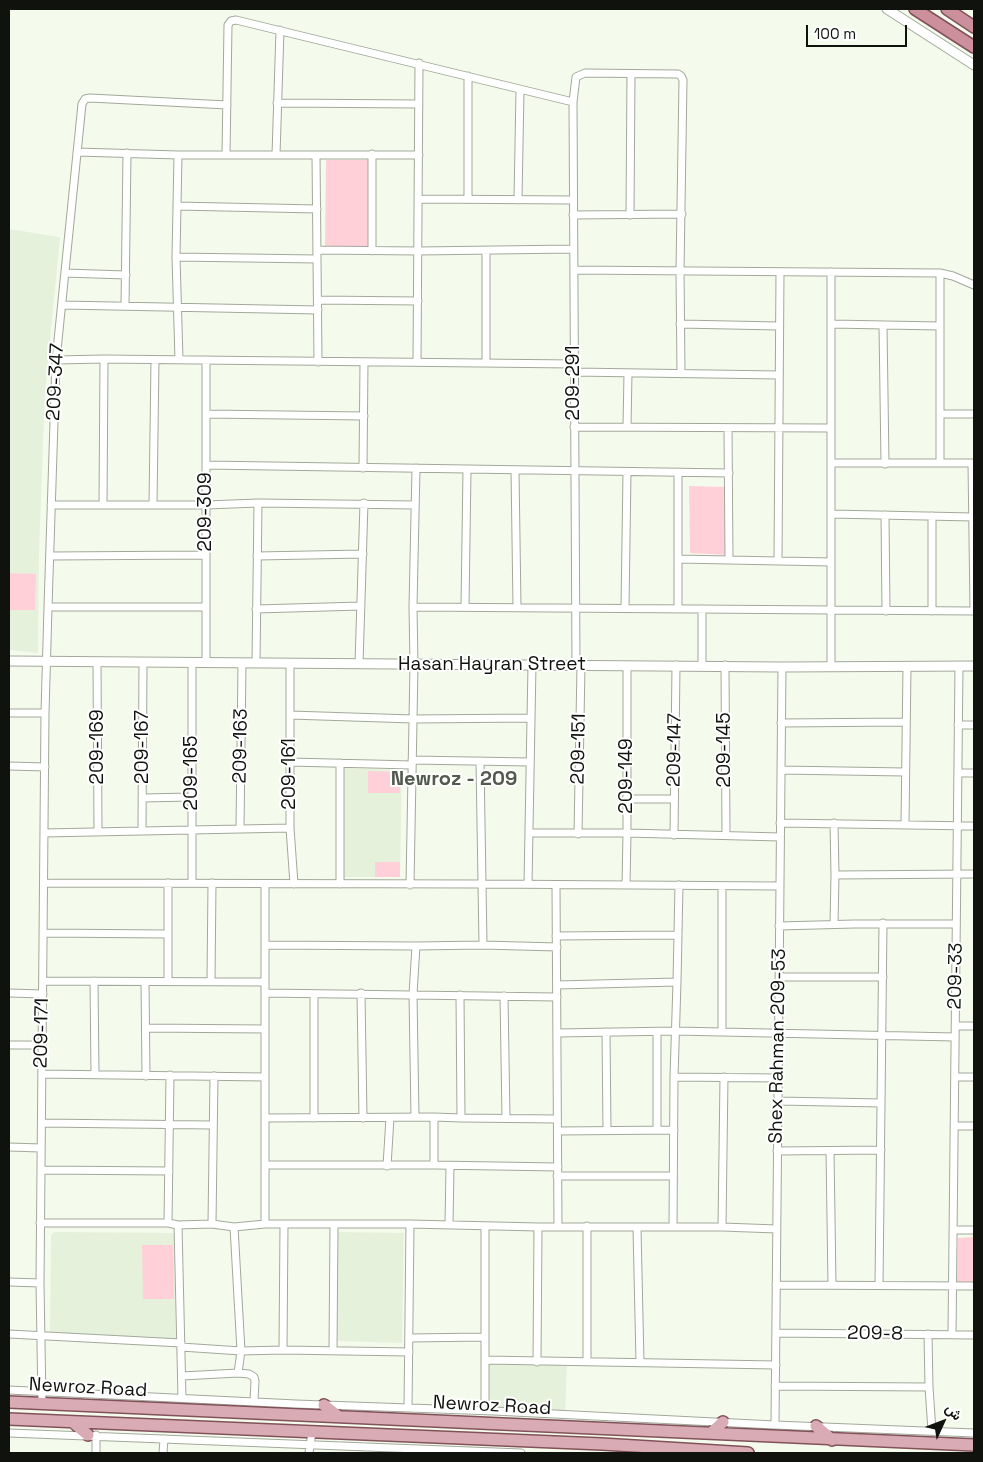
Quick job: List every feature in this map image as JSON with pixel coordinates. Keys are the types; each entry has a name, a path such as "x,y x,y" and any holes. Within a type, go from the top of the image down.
{"highway":[{"path":"915,9 974,47"},
{"path":"947,9 974,27"},
{"path":"949,30 957,15"}],"main road":[{"name":"Newroz Road","path":"9,1402 974,1445"},
{"path":"324,1405 338,1416"},
{"name":"Newroz Road","path":"9,1419 602,1444 641,1450 748,1453"},
{"path":"711,1433 723,1422"},
{"path":"74,1423 92,1435"},
{"path":"816,1426 832,1440"},
{"path":"590,1428 592,1436 590,1444"},
{"path":"602,1444 602,1434 605,1429"}],"street":[{"path":"887,9 974,65"},
{"path":"226,155 228,24 236,20 573,102"},
{"path":"276,155 280,30"},
{"path":"417,362 419,63"},
{"name":"209-291","path":"578,665 575,608 573,102 576,77 585,73 631,74"},
{"path":"630,214 631,74 678,74 683,80 680,271 681,374"},
{"path":"468,76 468,199"},
{"path":"518,200 520,90"},
{"name":"209-347","path":"46,662 56,360 82,104 85,99 90,98 227,105"},
{"path":"277,103 419,104"},
{"path":"77,152 178,155 372,154 418,156"},
{"path":"125,306 127,153"},
{"path":"372,154 372,251"},
{"path":"178,155 176,257 179,360"},
{"path":"316,155 318,362"},
{"path":"418,199 573,200"},
{"path":"177,206 317,209"},
{"path":"573,215 682,214"},
{"path":"317,250 486,251 573,249"},
{"path":"486,251 486,363"},
{"path":"176,257 317,259"},
{"path":"574,270 940,273 974,285"},
{"path":"778,561 780,272"},
{"path":"831,272 831,666"},
{"path":"940,273 940,463"},
{"path":"65,274 126,275"},
{"path":"318,300 418,301"},
{"path":"62,304 318,310"},
{"path":"680,324 779,326"},
{"path":"831,324 940,326"},
{"path":"883,325 885,464"},
{"path":"103,505 104,359"},
{"path":"56,360 486,363 628,373 779,374"},
{"path":"152,505 155,360"},
{"name":"209-309","path":"206,360 206,663"},
{"path":"363,468 364,362"},
{"path":"628,373 628,427"},
{"path":"206,414 364,416"},
{"path":"940,414 974,414"},
{"path":"574,427 831,428"},
{"path":"728,428 729,560"},
{"path":"413,606 974,611 973,463 831,464"},
{"path":"206,465 729,473"},
{"path":"410,884 416,468"},
{"path":"465,607 467,469"},
{"path":"515,470 517,607"},
{"path":"625,608 627,472"},
{"path":"678,472 678,609"},
{"path":"256,663 258,503"},
{"path":"51,504 364,503 415,505"},
{"path":"359,664 364,503"},
{"path":"831,514 973,517"},
{"path":"885,515 886,611"},
{"path":"932,516 932,611"},
{"path":"257,556 362,554"},
{"path":"50,556 206,555"},
{"path":"678,559 831,562"},
{"path":"48,607 206,606"},
{"path":"256,609 361,606"},
{"path":"702,609 702,665"},
{"name":"Hasan Hayran Street","path":"9,661 414,665 974,666"},
{"name":"209-171","path":"42,1403 40,1222 46,662"},
{"name":"209-169","path":"97,662 98,832"},
{"name":"209-167","path":"142,831 143,663"},
{"name":"209-165","path":"192,663 192,883"},
{"name":"209-163","path":"240,829 242,663"},
{"name":"209-161","path":"290,663 290,828 294,884"},
{"path":"528,884 532,665"},
{"name":"209-151","path":"578,665 578,834"},
{"name":"209-147","path":"674,835 676,665"},
{"name":"209-145","path":"725,665 726,836"},
{"name":"209-149","path":"626,885 627,666"},
{"name":"Shex Rahman 209-53","path":"775,1425 782,666"},
{"path":"905,825 907,666"},
{"name":"209-33","path":"952,1335 958,666"},
{"path":"9,713 45,713"},
{"path":"290,715 413,720 531,718"},
{"path":"781,723 906,722"},
{"path":"958,725 974,725"},
{"path":"290,762 530,762"},
{"path":"480,762 483,945"},
{"path":"340,763 340,884"},
{"path":"9,766 45,767"},
{"path":"781,770 905,772"},
{"path":"958,773 974,773"},
{"path":"142,798 192,797"},
{"path":"626,799 674,799"},
{"path":"780,823 974,826"},
{"path":"834,823 834,924"},
{"path":"44,833 290,828"},
{"path":"529,833 627,833 780,837"},
{"path":"835,875 974,874"},
{"path":"44,883 780,886"},
{"path":"168,883 168,981"},
{"path":"212,883 212,981"},
{"path":"265,884 265,1224"},
{"path":"556,885 558,1227"},
{"path":"673,1227 674,1077 679,885"},
{"path":"722,886 722,1032"},
{"path":"879,1285 883,924"},
{"path":"779,926 956,924"},
{"path":"43,933 168,934"},
{"path":"556,936 677,935"},
{"path":"265,945 557,947"},
{"path":"415,1117 413,994 416,946"},
{"path":"780,977 883,977"},
{"path":"43,981 265,982"},
{"path":"94,981 96,1074"},
{"path":"145,982 146,1076"},
{"path":"557,985 677,982"},
{"path":"265,992 557,997"},
{"path":"9,993 43,994"},
{"path":"361,993 363,1118"},
{"path":"314,994 314,1118"},
{"path":"460,995 461,1118"},
{"path":"504,996 506,1118"},
{"path":"955,1026 974,1026"},
{"path":"146,1028 265,1029"},
{"path":"557,1033 675,1031 955,1037"},
{"path":"606,1032 607,1130"},
{"path":"656,1032 656,1130"},
{"path":"9,1045 42,1045"},
{"path":"42,1074 265,1076"},
{"path":"168,1224 170,1075"},
{"path":"212,1224 214,1076"},
{"path":"674,1077 778,1078"},
{"path":"722,1227 724,1077"},
{"path":"955,1077 974,1077"},
{"path":"778,1101 881,1102"},
{"path":"434,1117 434,1165"},
{"path":"265,1118 434,1117 558,1119"},
{"path":"388,1166 390,1118"},
{"path":"42,1123 212,1125"},
{"path":"954,1126 974,1126"},
{"path":"558,1131 674,1130"},
{"path":"9,1147 41,1148"},
{"path":"777,1151 881,1150"},
{"path":"830,1151 832,1284"},
{"path":"265,1165 434,1165 558,1168"},
{"path":"449,1225 450,1166"},
{"path":"41,1170 169,1171"},
{"path":"558,1176 673,1176"},
{"path":"40,1222 212,1224 234,1226 265,1224 410,1224 777,1229"},
{"path":"408,1408 410,1224"},
{"path":"178,1225 182,1398"},
{"path":"283,1350 284,1225"},
{"path":"333,1350 334,1225"},
{"path":"234,1226 242,1351 238,1373"},
{"path":"484,1410 485,1226"},
{"path":"587,1361 588,1226"},
{"path":"537,1362 538,1227"},
{"path":"637,1228 640,1363"},
{"path":"953,1230 974,1230"},
{"path":"9,1282 40,1282"},
{"path":"776,1285 974,1286"},
{"name":"209-8","path":"776,1333 974,1335"},
{"path":"9,1334 181,1345 242,1351 333,1350 409,1352"},
{"path":"928,1334 932,1431"},
{"path":"409,1338 485,1337"},
{"path":"485,1360 776,1364"},
{"path":"182,1376 250,1374 254,1376 255,1382 254,1401"},
{"path":"775,1386 929,1387"},
{"path":"9,1390 974,1433"},
{"path":"493,1424 494,1411"},
{"path":"9,1432 522,1453"},
{"path":"309,1453 312,1432"},
{"path":"92,1435 96,1453"},
{"path":"163,1453 164,1439"}],"shaded area":[{"path":"326,160 368,160 370,249 325,249"},
{"path":"9,229 60,237 45,393 39,553 38,653 9,650"},
{"path":"689,486 727,487 727,555 690,553"},
{"path":"9,573 36,574 35,610 9,610"},
{"path":"344,768 402,770 400,877 344,877"},
{"path":"368,771 400,772 400,793 368,793"},
{"path":"375,862 400,862 400,877 375,877"},
{"path":"56,1232 174,1233 176,1339 52,1334 50,1332 51,1236"},
{"path":"338,1232 404,1233 402,1343 337,1341"},
{"path":"974,1237 974,1283 957,1283 958,1238"},
{"path":"142,1245 173,1245 174,1299 143,1299"},
{"path":"488,1363 567,1363 565,1415 487,1411"}],"district":[{"name":"Newroz - 209","path":"454,780"}]}
